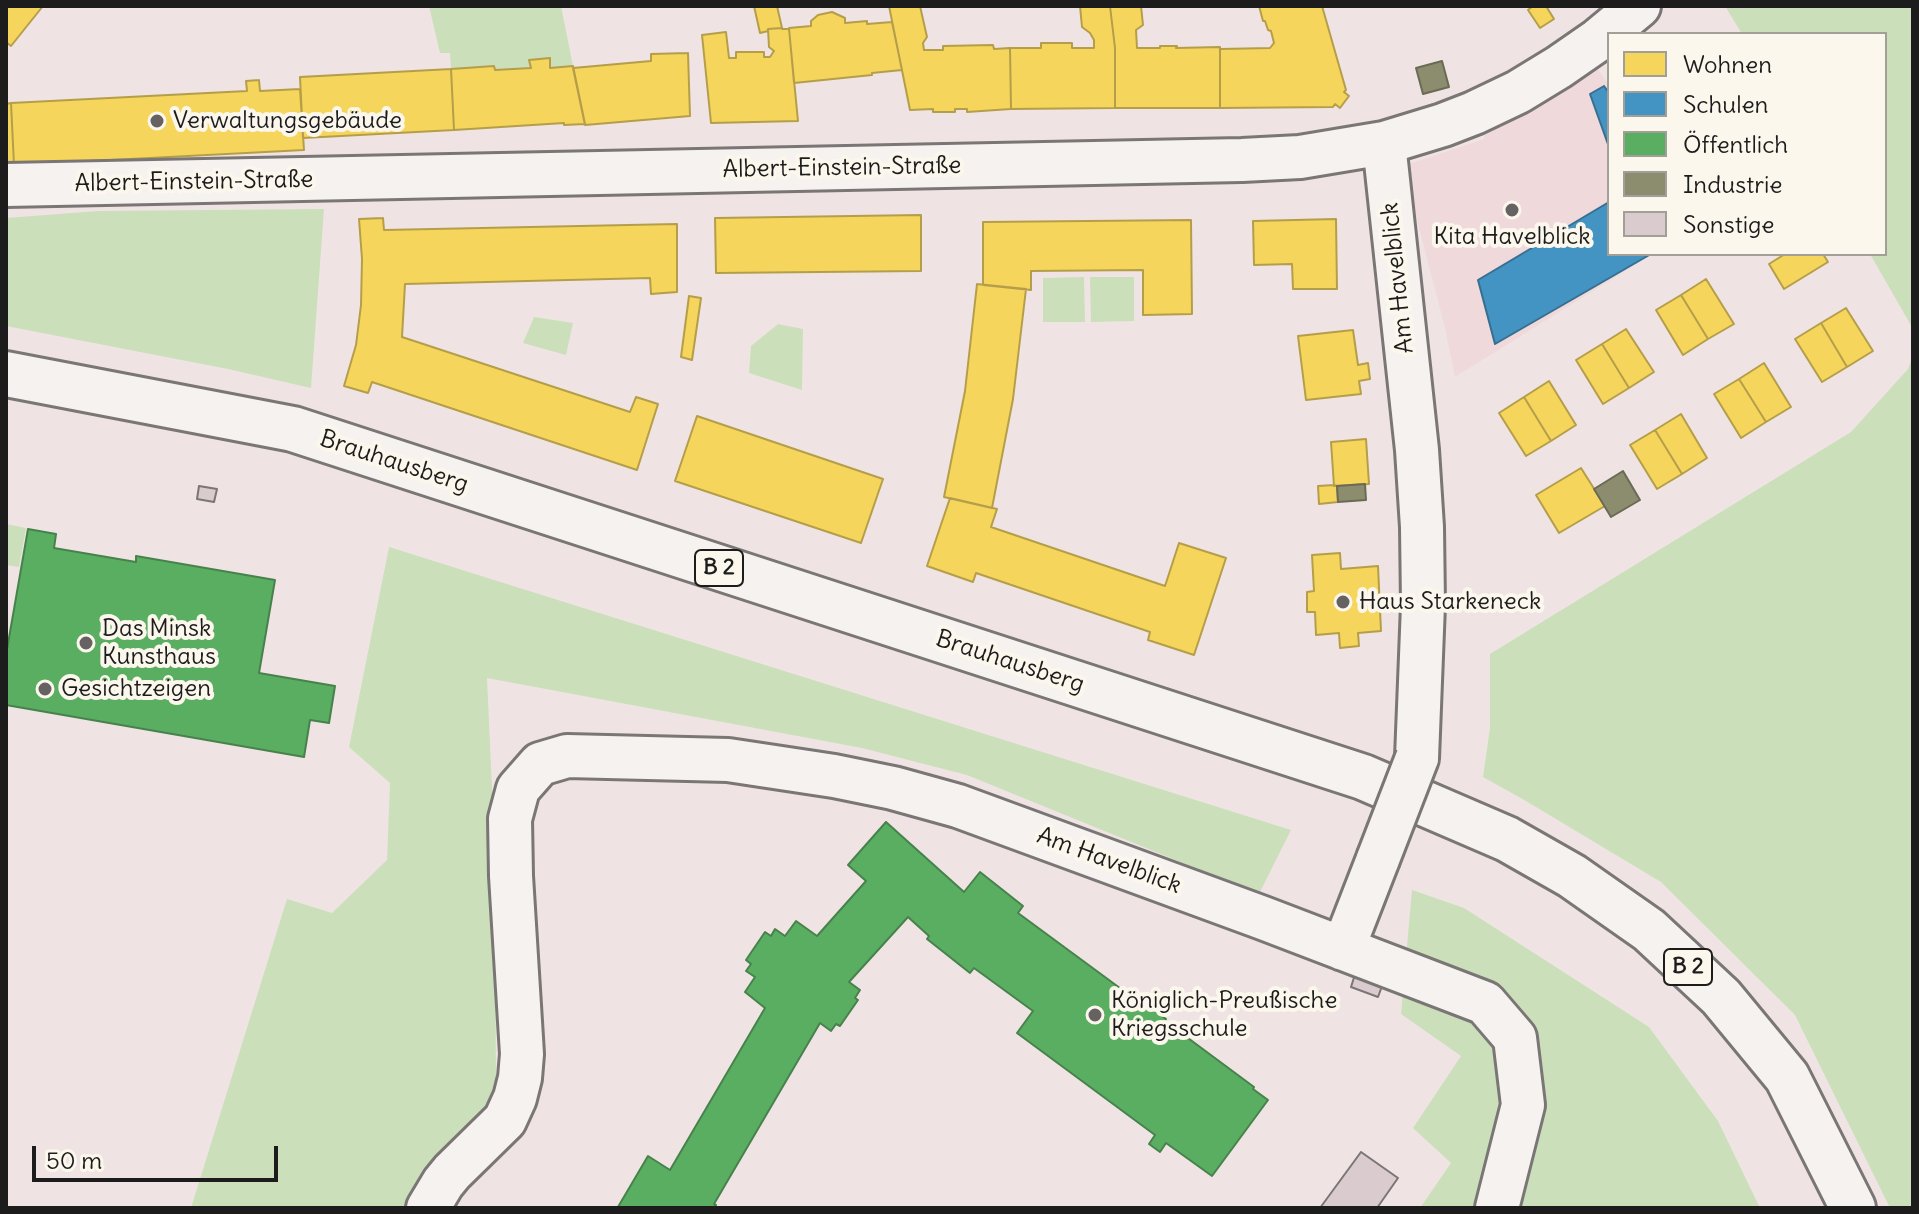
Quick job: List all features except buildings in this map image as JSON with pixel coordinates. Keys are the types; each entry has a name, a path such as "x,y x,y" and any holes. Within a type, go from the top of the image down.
{"main road":[{"name":"Brauhausberg","path":"6,374 293,429 1363,777 1507,839 1572,876 1649,930 1721,997 1787,1077 1853,1208"}],"street":[{"name":"Albert-Einstein-Straße","path":"6,185 1300,157 1384,143 1443,125 1518,92 1585,49 1639,6"},
{"name":"Am Havelblick","path":"428,1208 452,1172 505,1120 515,1098 522,1054 510,819 518,789 540,764 567,756 728,760 893,788 958,806 1343,949 1417,758 1423,605 1421,512 1384,143"},
{"path":"1343,949 1485,1003 1515,1038 1523,1105 1497,1208"}],"shaded area":[{"name":"Kita Havelblick","path":"1597,68 1607,82 1607,256 1649,256 1455,377 1403,166 1484,139 1486,126 1516,108 1528,114"}],"green space":[{"path":"429,6 561,6 573,66 550,68 549,58 530,60 531,68 495,70 494,66 451,69 450,53 440,53"},
{"path":"1725,6 1913,6 1913,329 1871,256 1887,256 1887,32 1741,32"},
{"path":"324,209 311,388 6,326 6,218 98,211"},
{"path":"1084,277 1085,322 1043,322 1043,278"},
{"path":"1090,277 1134,277 1134,321 1091,322"},
{"path":"534,317 573,323 566,355 523,343"},
{"path":"778,324 803,329 802,390 749,373 751,346"},
{"path":"1913,356 1913,1208 1890,1208 1795,1015 1661,882 1483,777 1490,728 1490,654 1851,432 1908,369"},
{"path":"6,524 26,528 19,567 6,565"},
{"path":"389,547 1291,830 1259,894 967,775 862,748 487,678 495,855 496,1097 412,1208 191,1208 287,899 332,913 387,860 390,783 349,747"},
{"path":"1412,890 1464,908 1649,1027 1718,1121 1760,1208 1420,1208 1451,1163 1413,1128 1461,1056 1401,1014"}],"place":[{"name":"Verwaltungsgebäude","path":"157,121"},
{"name":"Kita Havelblick","path":"1512,210"},
{"name":"Haus Starkeneck","path":"1343,602"},
{"name":"Das Minsk Kunsthaus","path":"86,643"},
{"name":"Gesichtzeigen","path":"45,689"},
{"name":"Königlich-Preußische Kriegsschule","path":"1095,1015"}]}
